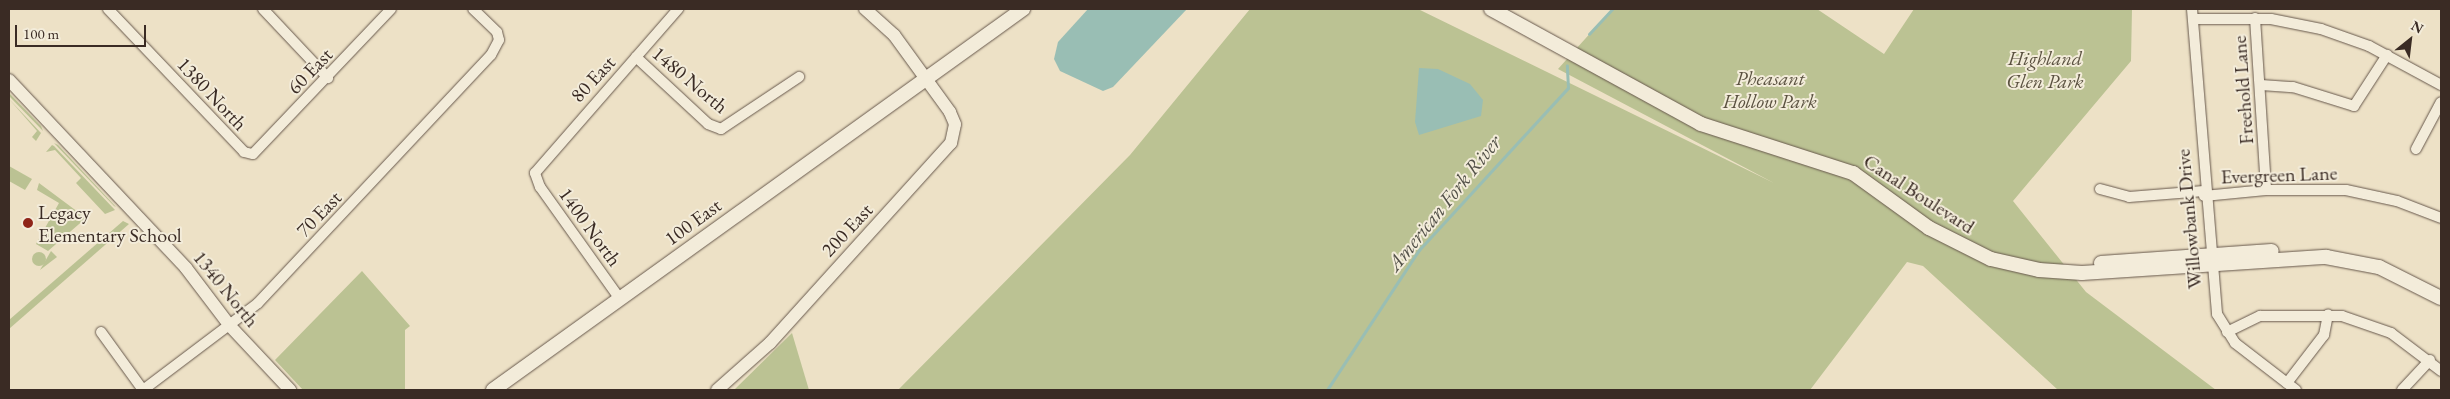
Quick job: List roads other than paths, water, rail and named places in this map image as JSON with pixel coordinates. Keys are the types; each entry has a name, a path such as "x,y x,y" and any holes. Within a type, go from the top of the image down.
{"main road":[{"name":"100 East","path":"493,390 1023,9"},
{"name":"Canal Boulevard","path":"1490,9 1701,124 1853,173 1936,233 1991,259 2067,273 2335,248 2381,259 2441,288"},
{"name":"Canal Boulevard","path":"1506,9 1712,119 1824,151 1866,170 1938,225 1994,253 2071,265 2210,260 2344,259 2400,275 2441,298"}],"street":[{"name":"1380 North","path":"108,9 244,152 252,154"},
{"path":"263,9 328,78"},
{"name":"60 East","path":"252,154 328,78 391,9"},
{"name":"70 East","path":"143,390 230,326 381,174 491,55 500,40 473,9"},
{"name":"80 East","path":"535,173 678,9"},
{"name":"200 East","path":"716,390 770,343 951,143 955,124 922,83 894,35 865,9"},
{"path":"2193,14 2255,18 2321,29 2387,56 2441,85"},
{"name":"Willowbank Drive","path":"2193,14 2204,194 2215,307 2227,332 2296,390"},
{"name":"Freehold Lane","path":"2255,18 2261,85 2266,190"},
{"path":"2261,85 2293,87 2354,106 2387,56"},
{"name":"1480 North","path":"636,57 708,124 721,129 799,77"},
{"name":"1340 North","path":"9,80 186,268 230,326 290,390"},
{"path":"2416,149 2441,102"},
{"name":"1400 North","path":"535,173 540,187 620,299"},
{"name":"Evergreen Lane","path":"2100,189 2129,197 2266,190 2363,193 2441,218"},
{"path":"2227,332 2260,316 2328,314 2377,326 2430,360 2441,371"},
{"path":"2288,383 2324,335 2328,314"},
{"path":"101,332 143,390"},
{"path":"2402,390 2430,360"}],"water":[{"path":"1088,9 1187,9 1113,87 1103,91 1060,71 1054,59 1058,42"},
{"path":"1419,68 1438,69 1470,84 1483,100 1481,116 1419,135 1415,122"}],"waterway":[{"name":"American Fork River","path":"1589,34 1612,9"},
{"name":"American Fork River","path":"1327,390 1419,250 1568,88 1567,66"}],"place":[{"name":"Legacy Elementary School","path":"28,223"}],"park label":[{"name":"Highland Glen Park","path":"2045,70"},
{"name":"Pheasant Hollow Park","path":"1770,90"}]}
